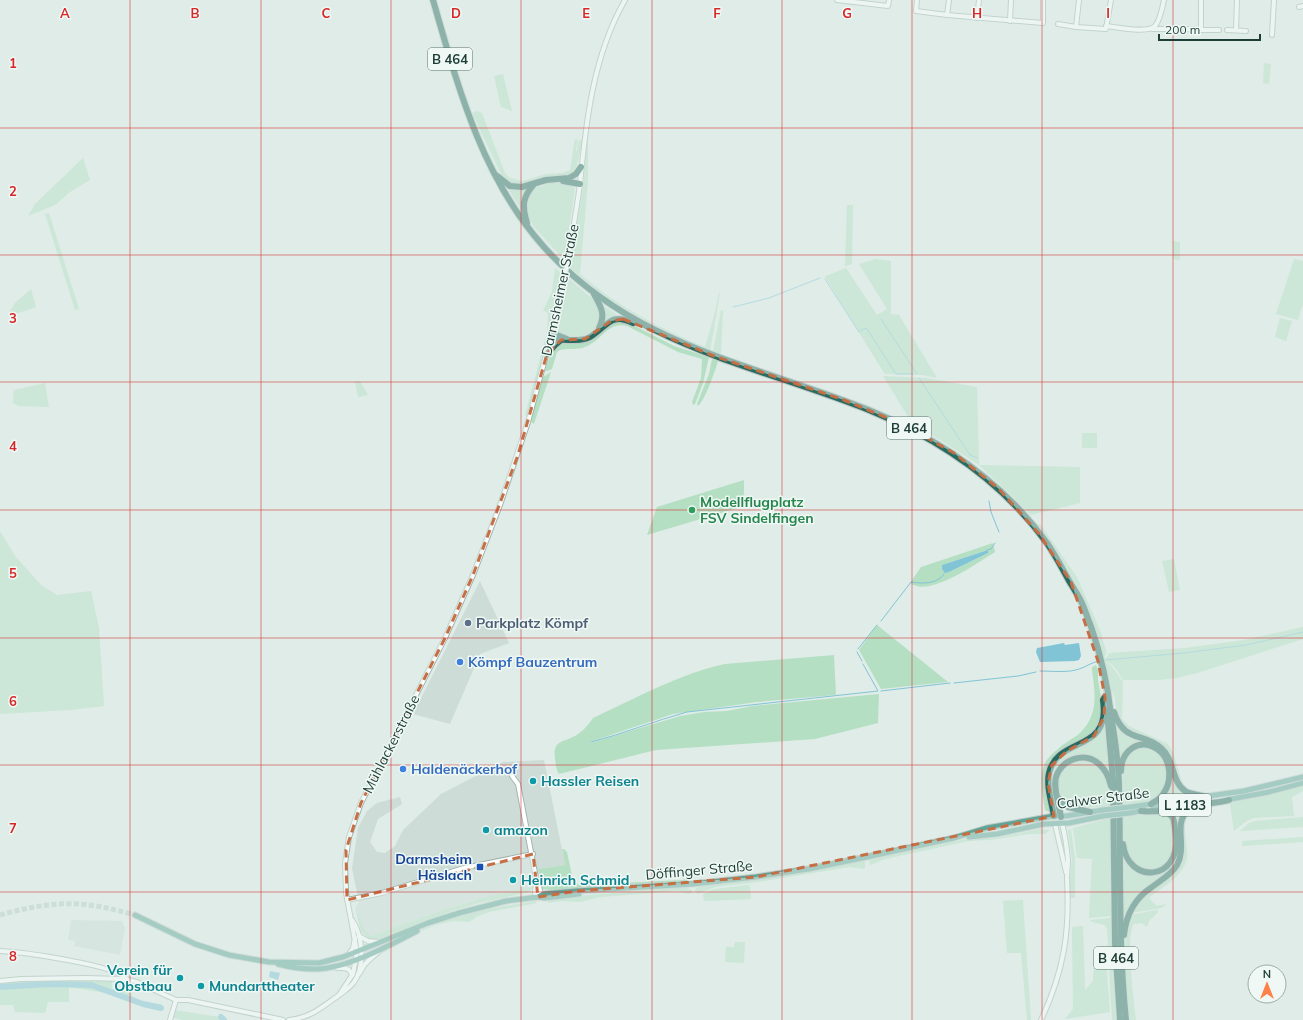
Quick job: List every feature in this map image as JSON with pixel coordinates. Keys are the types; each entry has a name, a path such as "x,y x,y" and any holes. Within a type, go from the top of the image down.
{"highway":[{"name":"B 464","path":"433,0 466,107 493,172 529,228 541,244 559,262 593,292 619,310 674,340 726,361 873,412 909,428 944,447 986,477 1019,508 1048,544 1073,586 1098,654 1101,668 1110,735 1113,774 1116,955 1120,1020"},
{"path":"493,172 503,182 510,186 522,187 546,180 569,178 576,174 581,168"},
{"path":"569,178 580,182"},
{"path":"560,179 580,182"},
{"path":"529,228 524,213 524,203 527,192 534,184"},
{"path":"593,292 603,312 602,322 598,330"},
{"path":"552,335 561,340 585,339 592,336 609,322 618,319 645,325"},
{"path":"552,335 569,340"},
{"path":"547,354 561,340"},
{"name":"B 464","path":"1101,668 1107,686 1115,736 1119,788 1121,954 1126,1020"},
{"path":"1107,686 1115,717 1122,728 1130,734 1151,742 1162,749 1171,761 1181,787 1191,794 1206,797"},
{"path":"1054,816 1048,783 1052,765 1056,759 1067,751 1090,739 1098,732 1104,717 1105,697"},
{"path":"1119,788 1122,782 1121,765 1125,754 1132,748 1139,746 1147,745 1153,747 1159,751 1166,760 1169,776 1167,788 1158,800 1151,804"},
{"path":"1062,820 1057,797 1056,776 1065,764 1073,759 1082,758 1095,761 1104,769 1109,779 1111,787 1112,819 1114,824"},
{"path":"1057,797 1068,807 1090,812"},
{"path":"1121,954 1124,946 1125,925 1133,905 1145,892 1169,875 1177,865 1182,849 1181,823 1186,811 1194,806 1229,800"},
{"path":"1120,831 1125,856 1136,868 1142,871 1154,872 1165,868 1175,856 1177,845 1173,818 1164,811 1141,811"}],"main road":[{"name":"Calwer Straße","path":"768,875 809,869 954,838 987,828 1054,816 1062,820 1130,810 1151,804 1206,797 1268,786 1303,777"},
{"name":"Calwer Straße","path":"1130,810 1141,811 1229,800 1303,783"},
{"name":"Calwer Straße","path":"954,838 989,835 1044,824 1055,824 1062,820 1090,812 1103,813"},
{"path":"1054,816 1055,824"},
{"name":"Döffinger Straße","path":"268,962 319,963 348,956 422,926 474,908 538,897 544,894 693,884 768,875"},
{"path":"135,915 203,948 237,957 268,962"},
{"name":"Döffinger Straße","path":"268,962 315,970 333,967 379,950 418,931 422,926"}],"street":[{"name":"Darmsheimer Straße","path":"473,575 518,455 547,354 568,256 593,86 602,52 619,11 626,0"},
{"path":"837,0 888,6 889,0"},
{"path":"917,0 916,11 977,18 1043,23 1044,0"},
{"path":"947,15 949,0"},
{"path":"977,18 978,0"},
{"path":"1010,0 1010,21"},
{"path":"1076,27 1079,0"},
{"path":"1106,27 1111,0"},
{"path":"1152,29 1157,25 1164,0"},
{"path":"1201,0 1201,30"},
{"path":"1236,30 1237,0"},
{"path":"1272,34 1274,0"},
{"path":"1058,24 1076,27 1106,27 1140,30 1168,29"},
{"path":"1185,29 1219,30"},
{"path":"1227,30 1246,31"},
{"name":"Mühlackerstraße","path":"359,958 360,952 357,936 351,923 352,920 347,900 345,874 346,850 349,837 361,803 446,638 473,575"},
{"path":"512,776 518,784 536,878 540,890 538,897"},
{"path":"1041,1020 1059,975 1068,923 1068,860 1062,820"},
{"path":"1055,824 1067,876"},
{"path":"347,900 382,893 464,868 532,854"},
{"path":"348,956 357,936 368,942 383,942"},
{"path":"289,1020 304,1017 316,1012 349,988 365,964 379,950"},
{"path":"0,951 45,956 85,964 116,973 126,977 127,979"},
{"path":"357,978 359,958"},
{"path":"339,995 352,976 359,958"},
{"path":"333,967 347,968 350,970 352,976"},
{"path":"0,981 21,979 127,979 176,1000 188,1000 283,1020"},
{"path":"170,1020 176,1000"}],"highlighted area":[{"path":"623,319 714,356 844,400 904,425 954,453 999,489 1040,535 1071,582 1098,661 1105,697 1104,717 1094,736 1067,751 1052,765 1048,783 1054,816 756,877 577,891 538,897 533,854 347,900 346,850 361,803 445,638 473,575 518,455 547,354 561,340 585,339 611,321"}],"shaded area":[{"path":"480,581 509,643 480,654 450,724 413,714"},
{"path":"544,760 565,865 538,869 541,886 468,902 371,936 365,930 355,908 359,902 352,868 358,828 367,811 377,803 400,797 402,804 378,819 370,842 377,852 385,853 395,846 403,830 441,794 503,762"},
{"path":"71,920 122,921 125,928 120,955 74,946 75,941 68,940"}],"green space":[{"path":"1264,63 1271,64 1269,84 1263,83"},
{"path":"503,74 512,111 501,107 494,76"},
{"path":"477,111 482,113 505,173 510,178 523,181 546,174 562,173 570,170 575,139 578,140 577,151 579,140 582,140 575,171 566,176 544,177 528,184 514,186 504,179 501,174 472,113"},
{"path":"586,141 588,141 588,182 580,274 594,286 640,316 705,347 720,293 710,351 653,325 619,305 586,281 570,267 584,181"},
{"path":"83,158 90,180 70,192 55,205 28,216 35,204"},
{"path":"555,182 569,184 574,187 575,190 564,260 534,227 528,216 526,201 534,188 539,184 542,187 544,183"},
{"path":"507,187 529,187 521,209"},
{"path":"847,205 853,205 852,264 845,266"},
{"path":"49,213 79,309 75,310 45,214"},
{"path":"1173,241 1180,242 1180,260 1173,259"},
{"path":"875,259 891,261 891,314 899,315 937,378 923,375 884,373 825,277 846,268 877,315 887,309 859,264"},
{"path":"1294,259 1303,261 1303,304 1298,320 1276,314"},
{"path":"555,268 561,273 546,345 527,416 525,415 547,332 548,313 543,310 552,292"},
{"path":"568,278 597,303 601,309 598,326 584,336 564,336 559,333 558,330"},
{"path":"31,289 36,307 7,317 15,303"},
{"path":"604,306 620,317 604,323"},
{"path":"721,310 723,311 720,354 713,352"},
{"path":"1280,318 1292,321 1286,341 1275,337"},
{"path":"615,321 631,324 674,346 709,357 703,383 695,404 693,405 692,402 701,378 702,359 678,352 627,326 614,326 585,347 560,350 557,352 552,369 545,371 547,363 555,348 561,344 577,343"},
{"path":"712,359 718,361 707,392 698,406 697,404 709,374"},
{"path":"551,372 534,424 530,421 543,377"},
{"path":"883,376 926,378 977,387 979,465 912,423"},
{"path":"355,381 360,381 368,395 358,397"},
{"path":"45,383 49,407 19,406 13,403 14,390"},
{"path":"1082,433 1097,433 1097,448 1082,448"},
{"path":"979,465 1080,467 1080,503 1031,515"},
{"name":"Modellflugplatz FSV Sindelfingen","path":"744,480 744,506 647,535 657,507"},
{"path":"1040,524 1077,577 1102,635 1106,652 1104,657 1093,622 1077,588 1058,556 1037,526"},
{"path":"0,531 15,556 41,585 57,595 91,591 99,628 104,706 70,710 0,714"},
{"path":"993,543 995,552 965,571 940,583 929,586 918,586 910,583 921,567","holes":["988,550 988,553 949,572 942,565"]},
{"path":"1174,559 1180,590 1169,592 1162,561"},
{"path":"877,625 948,682 881,689 859,650"},
{"path":"1303,627 1303,639 1177,678 1159,680 1123,680 1113,666 1108,662 1105,662 1104,659 1109,653 1185,648 1244,640"},
{"path":"834,655 836,695 757,702 673,714 590,743 680,716 704,712 727,711 752,706 879,694 878,723 815,739 656,750 559,774 557,771 555,752 558,744 580,732 593,718 674,680 708,668 725,664"},
{"path":"1105,663 1111,665 1123,682 1122,719 1129,726 1168,744 1173,752 1182,782 1181,783 1172,757 1166,750 1127,730 1118,718 1114,695 1110,688"},
{"path":"1096,665 1103,709 1096,732 1055,757 1051,762 1048,768 1046,782 1049,812 1045,810 1042,794 1041,778 1043,768 1051,755 1080,733 1090,719 1093,711 1095,695 1092,667"},
{"path":"1106,719 1111,776 1084,756 1057,770 1056,808 1052,780 1058,761 1069,750 1099,731"},
{"path":"1117,724 1127,734 1159,747 1168,757 1179,786 1191,796 1163,800 1169,787 1171,774 1162,751 1149,743 1141,743 1132,746 1120,756"},
{"path":"1141,747 1150,749 1157,753 1162,759 1166,767 1166,783 1162,791 1152,799 1145,802 1123,804 1123,765 1132,750"},
{"path":"1083,759 1103,769 1108,784 1110,806 1084,808 1067,805 1059,795 1058,782 1061,770 1070,762"},
{"path":"1303,785 1303,791 1292,797 1294,816 1253,818 1245,822 1234,831 1230,804 1195,810 1186,819 1185,831 1187,858 1182,870 1177,876 1149,898 1157,906 1166,904 1162,908 1131,913 1138,902 1175,870 1183,821 1186,815 1194,808 1271,794"},
{"path":"1181,808 1185,811 1180,824 1179,851 1175,864 1166,875 1138,894 1124,918 1123,856 1134,870 1140,873 1153,874 1165,870 1170,866 1177,854 1178,842 1176,823 1171,813 1166,810"},
{"path":"1135,814 1167,814 1173,824 1173,856 1162,868 1147,870 1134,865 1124,846 1123,816"},
{"path":"1303,817 1303,827 1240,831 1249,823 1255,821"},
{"path":"1110,818 1111,916 1089,918 1092,859 1077,858 1073,828"},
{"path":"1040,829 1050,830 1045,834 1029,834 990,840 969,841 882,860 871,865 869,861 873,858 966,839 996,838"},
{"path":"1069,829 1071,830 1075,858 1075,898 1070,898 1072,859 1068,832"},
{"path":"1303,837 1303,842 1242,846 1242,841"},
{"path":"562,849 567,852 573,880 579,885 683,880 687,878 689,881 549,890 543,889 541,886 538,869 565,865"},
{"path":"862,860 865,861 864,869 850,867 751,883 715,887 698,894 695,891 696,888 702,886 772,877"},
{"path":"748,885 750,887 751,899 704,901 703,894 714,889"},
{"path":"533,887 530,892 479,903 452,911 375,940 367,940 368,938 361,931 355,908 365,930 371,936 446,909 490,896"},
{"path":"687,888 692,890 692,892 689,894 677,891 601,897 580,902 561,901 548,903 548,899 563,897"},
{"path":"1023,900 1031,1020 1027,1020 1021,953 1007,953 1003,901"},
{"path":"534,901 537,903 489,912 478,916 469,922 453,921 435,925 417,933 373,959 412,935 426,928 452,918 479,911"},
{"path":"1157,910 1158,912 1149,921 1147,927 1142,923 1134,924 1131,931 1130,955 1136,1020 1130,1020 1125,954 1127,928 1130,915"},
{"path":"1111,918 1116,1020 1112,1020 1107,929 1105,925 1092,922 1090,920"},
{"path":"1083,926 1085,990 1093,981 1094,961 1106,962 1110,1012 1065,1019 1073,1009 1072,927"},
{"path":"735,942 745,942 744,963 725,962 726,947 734,947"},
{"path":"21,981 112,981 112,989 133,990 131,995 142,1002 162,1004 161,1010 144,1006 117,995 69,987 69,1002 48,1002 45,1013 15,1012 13,1005 0,1005 0,983"},
{"path":"174,1010 226,1018 227,1020 182,1020 174,1018"}],"water":[{"path":"988,550 988,553 949,572 945,573 942,569 942,565"},
{"path":"1064,643 1065,645 1079,643 1081,656 1079,660 1040,662 1036,652 1037,648"},
{"path":"270,971 280,973 278,980 269,977"}],"waterway":[{"path":"733,307 769,298 820,278"},
{"path":"825,279 859,332 865,328 867,329 896,374 914,374"},
{"path":"881,319 917,374"},
{"path":"919,378 970,455 977,458"},
{"path":"989,501 991,512 999,532"},
{"path":"987,550 991,549 995,543"},
{"path":"881,621 911,582 925,583 934,581 938,580 944,574"},
{"path":"858,649 877,625"},
{"path":"1105,660 1184,653 1246,645 1303,632"},
{"path":"857,652 862,661"},
{"path":"1040,671 1075,670 1099,661"},
{"path":"591,742 687,712 878,691 863,664"},
{"path":"954,683 1018,676 1036,672"},
{"path":"881,691 950,683"},
{"path":"0,987 50,984 91,985 143,1004 161,1008"},
{"path":"221,1017 224,1020"}],"tunnel":[{"path":"0,915 33,907 55,904 95,906 135,915"}],"place":[{"name":"Modellflugplatz FSV Sindelfingen","path":"692,510"},
{"name":"Parkplatz Kömpf","path":"468,623"},
{"name":"Kömpf Bauzentrum","path":"460,662"},
{"name":"Haldenäckerhof","path":"403,769"},
{"name":"Hassler Reisen","path":"533,781"},
{"name":"amazon","path":"486,830"},
{"name":"Darmsheim Häslach","path":"480,867"},
{"name":"Heinrich Schmid","path":"513,880"},
{"name":"Verein für Obstbau","path":"180,978"},
{"name":"Mundarttheater","path":"201,986"}]}
